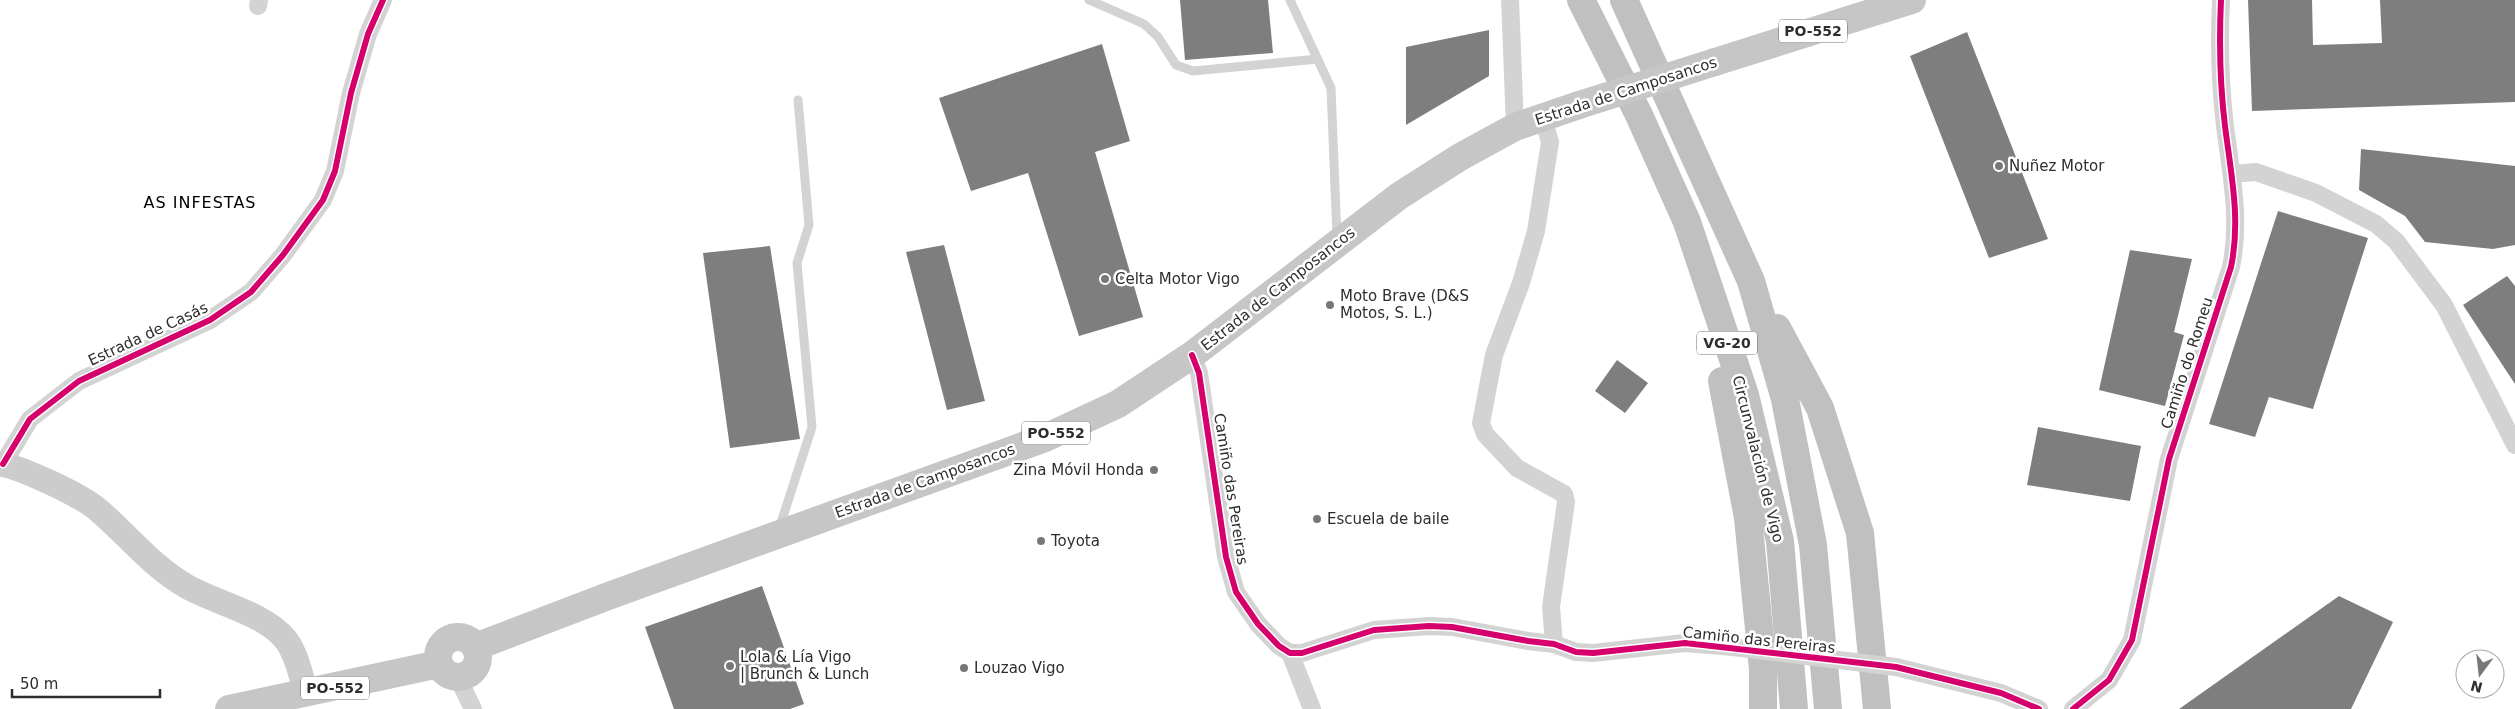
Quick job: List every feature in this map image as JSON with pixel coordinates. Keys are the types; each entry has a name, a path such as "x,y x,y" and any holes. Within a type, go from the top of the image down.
{"highway":[{"name":"Circunvalación de Vigo","path":"1581,0 1638,115 1686,222 1745,395 1780,541 1794,709"},
{"name":"VG-20","path":"1624,0 1752,281 1786,398 1813,545 1828,709"},
{"path":"1686,222 1685,253 1726,394 1748,518 1763,669 1763,709"},
{"path":"1752,281 1820,408 1860,533 1877,709"}],"main road":[{"name":"Estrada de Camposancos","path":"237,708 306,694 448,670 468,674 473,670 477,659 475,647 777,534 1045,438 1118,404 1192,355 1399,196 1445,166 1515,128 1912,0"}],"street":[{"name":"Estrada de Casás","path":"2,464 30,419 79,381 210,320 251,292 282,255 324,200 335,171 351,93 368,34 382,0"},
{"path":"1510,0 1515,128"},
{"name":"Camiño do Romeu","path":"2073,709 2109,680 2132,640 2169,459 2231,267 2236,244 2232,174 2221,75 2221,0"},
{"path":"1543,118 1550,142 1538,223 1521,283 1494,355 1481,423 1485,434 1517,468 1564,494 1566,502 1551,607 1554,644"},
{"path":"2232,174 2256,172 2316,193 2376,224 2396,241 2444,305 2515,445"},
{"name":"Camiño das Pereiras","path":"1192,355 1199,373 1226,557 1236,592 1258,624 1279,646 1290,652 1302,653 1374,630 1429,626 1452,627 1554,644 1576,652 1593,653 1685,643 1896,667 2001,693 2039,709"},
{"path":"2,464 43,480 96,508 158,568 188,587 263,621 286,640 296,660 306,694"},
{"path":"1290,652 1312,709"},
{"path":"448,670 473,709"}],"lane":[{"path":"1089,0 1144,24 1158,37 1176,66 1193,71 1318,59"},
{"path":"1290,0 1331,88 1337,243"},
{"path":"777,534 812,427 797,263 809,226 798,100"}],"building":[{"path":"1180,0 1268,0 1273,53 1185,60"},
{"path":"2248,0 2312,0 2313,45 2382,43 2380,0 2515,0 2515,102 2252,111"},
{"path":"1489,30 1489,76 1406,125 1406,47"},
{"path":"1967,32 2048,239 1989,258 1910,56"},
{"path":"1102,44 1130,141 1095,152 1143,317 1079,336 1028,173 971,191 939,98"},
{"path":"2361,149 2515,166 2515,245 2493,249 2425,242 2405,216 2359,190"},
{"path":"2278,211 2368,238 2313,409 2269,397 2255,437 2209,424"},
{"path":"944,245 985,401 947,410 906,252"},
{"path":"770,246 800,439 730,448 703,253"},
{"path":"2130,250 2192,259 2174,332 2184,335 2165,406 2099,390"},
{"path":"2507,276 2515,286 2515,384 2463,305"},
{"path":"1617,360 1648,383 1625,413 1595,391"},
{"path":"2038,427 2141,446 2130,501 2027,485"},
{"path":"762,586 804,704 790,709 674,709 645,627"},
{"path":"2339,596 2393,622 2351,709 2179,709"}],"cycle path":[{"path":"3,464 30,419 79,381 210,320 251,292 283,255 323,200 335,171 351,93 368,34 383,0"},
{"path":"2073,709 2109,680 2132,640 2169,459 2231,267 2234,249 2235,214 2222,95 2220,48 2221,0"},
{"path":"1192,355 1199,373 1226,557 1236,592 1258,624 1279,646 1290,653 1302,653 1374,630 1429,626 1452,627 1554,644 1576,652 1593,653 1685,643 1896,667 2001,693 2039,709"}],"place":[{"name":"Nuñez Motor","path":"1999,166"},
{"name":"Celta Motor Vigo","path":"1105,279"},
{"name":"Moto Brave (D&S Motos, S. L.)","path":"1330,305"},
{"name":"Zina Móvil Honda","path":"1154,470"},
{"name":"Escuela de baile","path":"1317,519"},
{"name":"Toyota","path":"1041,541"},
{"name":"Lola & Lía Vigo | Brunch & Lunch","path":"730,666"},
{"name":"Louzao Vigo","path":"964,668"}],"district":[{"name":"AS INFESTAS","path":"200,202"}]}
